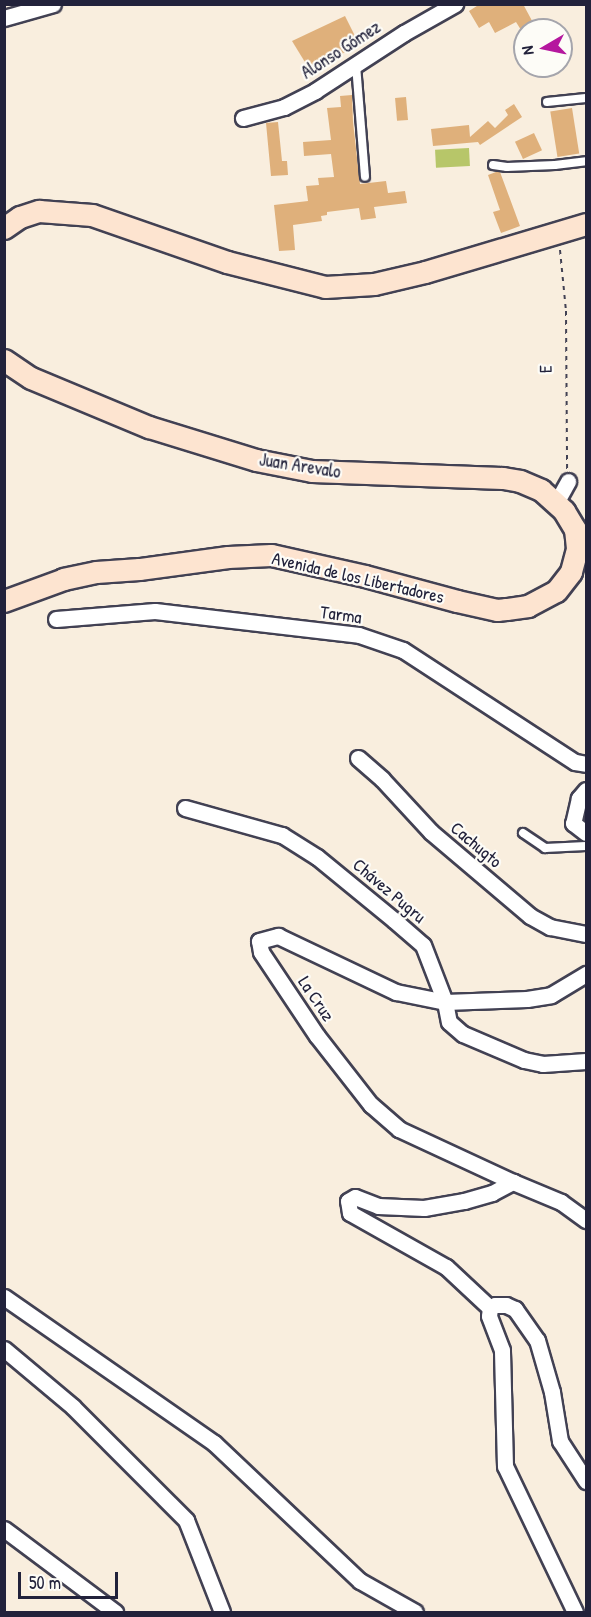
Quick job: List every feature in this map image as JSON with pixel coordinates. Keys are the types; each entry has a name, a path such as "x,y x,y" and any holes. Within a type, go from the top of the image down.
{"street":[{"path":"4,18 53,4"},
{"name":"Alonso Gómez","path":"243,118 284,107 455,4"},
{"path":"7,223 28,213 39,211 92,215 226,262 325,287 374,284 425,272 586,224"},
{"name":"Juan Arevalo","path":"4,360 20,372 149,427 233,455 312,471 511,478 536,487 556,503 572,522 582,552"},
{"path":"556,503 568,481"},
{"name":"Avenida de los Libertadores","path":"4,601 64,579 96,572 139,569 228,556 271,555 497,610 528,606 550,595 570,572 582,552"},
{"name":"Tarma","path":"56,619 155,611 359,635 403,650 575,762 586,765"},
{"name":"Cachugto","path":"358,758 382,779 431,832 530,916 550,927 586,934"},
{"path":"586,790 579,798 573,822 586,833"},
{"name":"Chávez Pugru","path":"185,808 282,835 317,857 423,945 445,1002 449,1022 463,1034 524,1060 543,1064 586,1061"},
{"name":"La Cruz","path":"445,1002 396,992 278,936 259,941 261,952 317,1036 371,1105 399,1129 513,1182"},
{"path":"445,1002 527,999 551,995 586,974"},
{"path":"490,1308 446,1267 350,1213 348,1201 355,1197 378,1206 424,1209 464,1201 513,1182 561,1202 586,1220"},
{"path":"4,1297 214,1443 360,1581 415,1612"},
{"path":"490,1308 506,1305 514,1309 537,1340 552,1392 560,1442 586,1481"},
{"path":"490,1308 489,1316 502,1350 505,1466 575,1612"},
{"path":"4,1349 74,1407 186,1520 222,1612"},
{"path":"4,1528 115,1612"}],"lane":[{"path":"356,65 365,177"},
{"path":"547,102 586,98"},
{"path":"493,165 555,165 586,161"},
{"path":"523,833 545,848 586,846"}],"path":[{"name":"E","path":"558,233 566,311 568,481"}],"green space":[{"path":"469,148 470,166 436,168 435,150"}],"building":[{"path":"480,4 523,4 531,18 513,18 513,24 495,33 489,22 479,28 469,11"},
{"path":"345,16 359,44 311,72 292,41"},
{"path":"352,95 360,184 386,181 388,193 405,191 407,203 374,207 376,218 361,220 359,208 327,212 327,215 321,216 322,221 293,225 295,250 279,251 274,205 308,201 306,186 319,185 318,178 334,177 331,154 304,156 303,142 331,140 327,108 341,107 340,96"},
{"path":"406,97 408,120 397,121 395,98"},
{"path":"514,104 522,117 480,145 478,142 433,146 431,129 469,125 470,137 488,121 495,128 508,115 505,110"},
{"path":"572,108 579,153 557,157 550,111"},
{"path":"278,122 282,161 287,161 288,175 271,176 266,123"},
{"path":"534,133 542,150 523,159 515,142"},
{"path":"500,172 520,226 501,233 493,212 500,210 488,175"}]}
